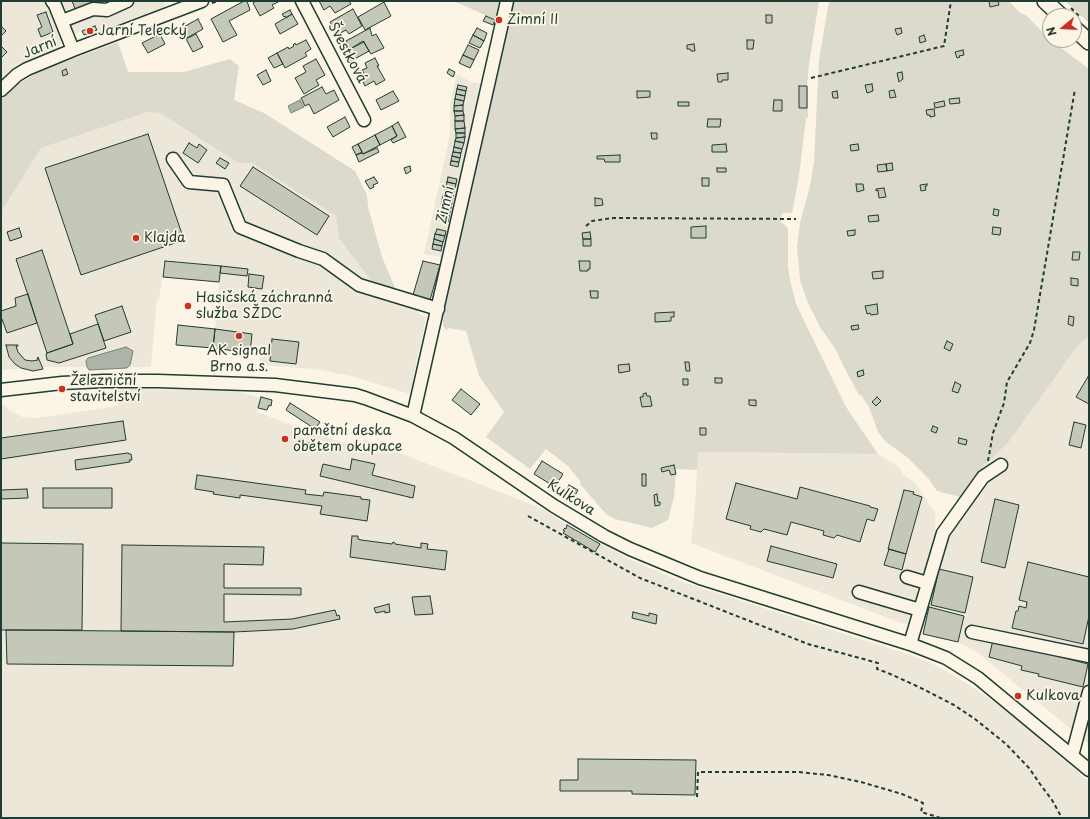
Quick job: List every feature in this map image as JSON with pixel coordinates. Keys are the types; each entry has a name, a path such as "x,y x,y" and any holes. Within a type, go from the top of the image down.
{"main road":[{"path":"1045,1 1058,8"},
{"path":"1082,30 1089,42"}],"street":[{"name":"Jarní","path":"52,1 56,5 73,50"},
{"path":"62,22 93,9 107,10 127,1"},
{"name":"Jarní","path":"1,90 17,75 27,69 202,1"},
{"name":"Švestková","path":"302,1 364,120"},
{"name":"Zimní","path":"413,416 507,1"},
{"path":"173,159 189,182 223,185 240,227 299,252 323,259 359,285 438,309"},
{"name":"Kulkova","path":"1,390 62,383 104,381 276,384 355,395 413,416 454,438 554,506 604,536 630,549 700,578 910,644 946,658 978,678 1089,770"},
{"path":"910,644 943,533 983,477 1000,464"},
{"path":"907,577 927,583"},
{"path":"860,592 920,610"},
{"path":"972,632 1089,656"},
{"path":"1072,756 1089,692"}],"path":[{"path":"811,78 944,46 951,1"},
{"path":"983,477 993,433 1004,403 1007,382 1030,343 1034,330 1039,308 1075,89"},
{"path":"586,226 592,221 613,218 796,219"},
{"path":"528,516 640,578 808,644 878,663 877,670 888,673 919,687 954,705 980,723 1006,744 1029,768 1052,800 1062,818"},
{"path":"697,797 698,772 798,772 828,775 861,782 902,794 923,803 921,812 941,818"}],"shaded area":[{"path":"1,1 43,1 52,14 61,42 59,50 20,66 1,84"},
{"path":"61,1 164,1 166,7 99,33 95,26 74,34"},
{"path":"454,1 506,1 498,21"},
{"path":"512,1 819,1 809,64 807,86 808,118 806,118 799,176 792,213 782,213 781,223 788,229 788,267 796,304 846,407 878,454 698,452 697,470 676,469 674,497 668,520 652,528 615,519 606,514 580,484 581,482 568,466 546,449 530,469 486,437 504,412 479,376 466,331 448,328 447,331 443,326 443,322 445,305 479,144"},
{"path":"829,1 1009,1 1019,12 1027,16 1042,32 1042,48 1061,48 1089,69 1089,336 1076,348 1008,443 983,466 958,505 960,497 937,491 928,478 907,457 886,442 878,432 869,407 861,395 859,395 836,350 820,327 808,303 800,280 797,247 800,223 810,186 814,162 819,60"},
{"path":"1065,1 1089,1 1089,23 1082,17 1082,8 1073,8"},
{"path":"118,42 128,72 184,72 230,59 239,66 234,100 264,113 355,171 367,195 368,207 382,257 397,292 375,286 339,239 336,216 252,163 238,163 160,113 148,112 41,148 1,212 1,100 15,86 40,71"},
{"path":"457,74 471,82 487,85 447,258 424,254 450,135 450,105"},
{"path":"300,100 304,107 291,113 288,106"},
{"path":"148,112 160,113 238,163 252,163 336,216 339,240 375,286 421,300 418,313 426,318 410,394 351,376 314,369 259,365 260,354 213,348 221,266 164,260 159,300 157,300 151,367 48,367 1,370 1,212 41,148"},
{"path":"1089,336 1089,744 978,653 958,642 923,634 924,629 922,628 946,539 981,487 973,481 983,466 1008,443 1076,348"},
{"path":"126,347 133,351 130,365 127,368 89,370 87,367 86,361 88,358"},
{"path":"117,390 232,390 261,398 257,412 313,433 348,444 362,445 364,439 543,509 567,525 629,559 680,581 916,657 933,664 968,684 993,701 1025,726 1089,782 1089,818 1,818 1,405 4,404 9,410 22,417 37,418 118,406"},
{"path":"698,452 878,454 899,467 903,474 915,483 935,512 936,544 914,622 904,624 691,543"}],"building":[{"path":"72,1 100,1 76,11"},
{"path":"244,1 247,1 250,10 229,21 237,35 223,42 211,19"},
{"path":"256,1 280,1 272,5 274,8 260,16 253,3"},
{"path":"319,1 349,1 351,4 335,13 330,6 324,10"},
{"path":"989,1 998,1 999,5 990,7"},
{"path":"384,2 391,16 365,30 358,17"},
{"path":"353,9 362,26 349,34 346,30 337,35 330,22"},
{"path":"290,10 292,14 286,18 285,16 284,17 282,14"},
{"path":"46,12 53,32 41,37 38,29 42,27 37,15"},
{"path":"292,14 298,24 280,34 275,24"},
{"path":"766,15 772,15 772,23 766,23"},
{"path":"486,16 495,20 493,25 483,21"},
{"path":"198,19 203,29 185,39 180,29"},
{"path":"1,26 6,31 1,36"},
{"name":"Jarní Telecký","path":"95,26 97,30 84,35 82,31"},
{"path":"370,28 372,36 376,34 384,48 371,54 363,41 350,49 346,41"},
{"path":"477,28 487,33 484,41 473,35"},
{"path":"901,28 902,33 897,35 895,29"},
{"path":"160,34 165,44 148,53 142,43"},
{"path":"196,34 203,47 193,52 186,39"},
{"path":"473,35 484,41 480,48 469,43"},
{"path":"924,35 926,41 920,43 919,37"},
{"path":"306,40 311,49 305,53 307,56 285,68 277,53 288,47 289,49 294,46 293,45 295,43 296,45"},
{"path":"747,40 754,40 753,49 747,49"},
{"path":"364,42 369,51 351,61 346,51"},
{"path":"694,44 695,51 687,49 687,45"},
{"path":"468,45 479,50 474,60 463,55"},
{"path":"1,46 7,52 1,58"},
{"path":"963,50 964,55 957,58 955,52"},
{"path":"277,53 283,64 274,68 268,58"},
{"path":"463,55 474,60 470,68 459,63"},
{"path":"375,58 379,66 377,66 385,80 376,85 374,81 365,86 360,76 364,73 362,70 367,68 365,63"},
{"path":"316,59 325,75 316,80 319,85 304,94 295,78 306,72 303,66"},
{"path":"66,69 68,74 63,76 62,71"},
{"path":"449,69 455,72 453,77 447,73"},
{"path":"266,70 271,81 263,85 257,75"},
{"path":"902,72 903,79 899,82 897,73"},
{"path":"728,73 728,80 718,82 717,74"},
{"path":"872,84 873,91 867,93 865,85"},
{"path":"458,85 467,87 466,91 457,89"},
{"path":"799,86 807,86 807,108 799,108"},
{"path":"322,87 326,94 334,90 339,100 314,114 309,104 305,106 301,98"},
{"path":"457,89 466,91 465,96 456,94"},
{"path":"894,90 896,97 890,98 889,91"},
{"path":"393,91 399,101 381,110 376,100"},
{"path":"637,91 650,91 650,97 637,98"},
{"path":"837,91 838,98 833,98 832,92"},
{"path":"456,94 465,96 464,101 455,99"},
{"path":"959,98 960,103 950,104 949,99"},
{"path":"455,99 464,101 463,105 454,106"},
{"path":"774,100 782,100 782,111 773,111"},
{"path":"944,101 945,106 935,108 934,103"},
{"path":"678,102 689,102 689,106 678,106"},
{"path":"463,105 463,111 454,111 454,106"},
{"path":"934,109 935,116 930,117 930,115 927,115 926,110"},
{"path":"454,111 463,111 464,115 455,116"},
{"path":"464,115 464,121 455,121 455,116"},
{"path":"345,117 350,127 333,137 327,127"},
{"path":"708,119 721,119 720,127 707,127"},
{"path":"455,121 464,121 465,128 455,129"},
{"path":"398,122 406,137 393,143 391,140 397,136 392,126"},
{"path":"392,126 397,136 380,145 375,135"},
{"path":"465,128 465,133 456,133 455,129"},
{"path":"456,133 465,133 465,137 456,138"},
{"path":"651,133 657,133 657,139 652,139"},
{"path":"148,134 184,240 81,275 45,168"},
{"path":"375,135 380,145 363,154 358,144"},
{"path":"465,137 464,143 455,141 456,138"},
{"path":"455,141 464,143 462,149 454,147"},
{"path":"189,143 197,148 199,144 207,150 198,163 183,153"},
{"path":"358,144 362,152 356,155 352,147"},
{"path":"726,144 727,152 712,152 712,145"},
{"path":"858,144 859,150 851,151 850,145"},
{"path":"454,147 462,149 461,153 453,152"},
{"path":"377,148 379,152 359,162 356,155 363,154"},
{"path":"453,152 461,153 460,158 452,156"},
{"path":"620,155 620,162 605,162 604,159 597,159 597,156"},
{"path":"452,156 460,158 459,162 451,161"},
{"path":"220,158 229,163 225,169 216,163"},
{"path":"451,161 459,162 458,167 450,165"},
{"path":"892,163 893,170 887,171 886,164"},
{"path":"886,164 887,171 878,172 877,165"},
{"path":"410,166 411,171 406,174 404,168"},
{"path":"253,167 329,216 317,235 240,186"},
{"path":"717,168 726,168 726,172 717,172"},
{"path":"374,177 378,183 373,185 374,187 370,189 365,181"},
{"path":"448,177 457,179 456,184 447,182"},
{"path":"702,178 709,178 709,186 702,186"},
{"path":"447,182 456,184 455,188 446,186"},
{"path":"856,184 863,184 864,190 857,192"},
{"path":"927,184 927,186 925,186 926,190 921,191 920,185"},
{"path":"446,186 455,188 454,192 445,190"},
{"path":"884,188 886,197 879,198 878,190 876,191 876,189"},
{"path":"445,190 454,192 453,197 444,195"},
{"path":"443,195 453,197 452,202 442,200"},
{"path":"595,198 602,199 603,205 595,206"},
{"path":"442,200 452,202 451,208 441,205"},
{"path":"442,205 451,208 450,212 441,210"},
{"path":"994,209 999,210 998,216 993,215"},
{"path":"441,210 450,212 449,217 440,215"},
{"path":"440,215 449,217 448,222 439,220"},
{"path":"878,215 879,221 869,222 868,216"},
{"path":"706,226 706,238 691,238 691,227"},
{"path":"993,227 1001,228 1000,235 992,234"},
{"path":"19,228 22,237 10,241 7,232"},
{"path":"437,229 446,231 445,236 435,234"},
{"path":"855,230 855,235 848,236 847,231"},
{"path":"590,232 591,239 583,239 582,233"},
{"path":"435,234 445,236 443,242 434,239"},
{"path":"434,239 443,242 442,246 433,244"},
{"path":"583,239 591,239 591,246 583,246"},
{"path":"433,244 442,246 441,251 432,249"},
{"path":"42,250 73,344 47,353 16,259"},
{"path":"1073,252 1080,252 1079,260 1072,260"},
{"path":"165,261 221,266 219,282 163,277"},
{"path":"423,261 440,265 430,300 413,295"},
{"path":"579,261 590,261 590,269 588,269 588,271 580,271"},
{"path":"221,266 248,269 247,276 220,273"},
{"path":"883,271 883,278 873,279 872,272"},
{"path":"249,274 264,276 262,289 248,287"},
{"path":"1071,278 1078,279 1078,286 1071,285"},
{"path":"590,291 598,291 598,298 591,298"},
{"path":"28,294 37,323 7,333 1,319 1,311 16,306 15,298"},
{"path":"877,304 878,314 867,314 865,306"},
{"path":"122,306 131,332 104,341 95,315"},
{"path":"674,312 674,317 671,317 671,321 655,322 655,313"},
{"path":"1069,316 1074,317 1073,326 1068,324"},
{"path":"98,324 106,348 59,363 47,360 47,353 73,344 70,334"},
{"path":"178,325 215,329 213,348 176,345"},
{"path":"858,325 859,329 852,330 851,326"},
{"path":"215,329 252,334 250,353 213,348"},
{"path":"272,339 299,342 296,364 270,361"},
{"path":"947,341 953,344 950,351 944,348"},
{"path":"6,345 18,345 16,346 18,352 25,360 38,360 38,357 43,369 33,371 21,368 9,357"},
{"path":"685,362 689,362 690,371 686,371"},
{"path":"629,364 630,371 619,373 618,365"},
{"path":"863,370 864,375 858,377 857,372"},
{"path":"1089,375 1089,404 1076,397"},
{"path":"715,378 722,378 722,383 715,383"},
{"path":"683,379 688,379 688,385 683,385"},
{"path":"955,382 961,385 958,393 952,391"},
{"path":"461,389 480,404 471,415 452,400"},
{"path":"646,393 647,396 650,396 652,406 642,407 640,397 643,397 643,394"},
{"path":"261,397 272,400 271,406 269,405 267,410 258,408"},
{"path":"877,397 881,401 876,406 872,402"},
{"path":"749,400 756,400 756,406 749,405"},
{"path":"290,403 320,422 315,429 286,410"},
{"path":"123,421 126,440 1,459 1,438"},
{"path":"1074,422 1086,425 1081,448 1069,445"},
{"path":"933,426 938,428 936,433 931,431"},
{"path":"700,428 706,428 706,435 700,435"},
{"path":"959,438 967,440 966,445 958,443"},
{"path":"299,441 313,444 312,451 297,448"},
{"path":"128,453 131,454 132,460 129,460 130,462 76,470 75,460"},
{"path":"352,459 375,464 372,475 415,486 413,498 320,476 323,464 350,470"},
{"path":"542,461 563,474 555,487 534,474"},
{"path":"674,465 676,474 671,475 669,470 662,472 661,468"},
{"path":"642,474 646,474 646,486 642,486"},
{"path":"197,475 306,490 305,494 323,496 324,492 361,497 361,499 370,500 367,521 320,514 322,506 240,495 240,498 213,494 214,492 195,489"},
{"path":"736,483 797,499 800,487 878,509 874,521 867,519 860,542 837,535 834,538 823,535 824,531 791,522 787,535 764,529 761,532 750,529 751,526 726,519"},
{"path":"569,485 574,488 569,495 565,492"},
{"path":"43,488 112,488 112,508 43,508"},
{"path":"574,488 578,490 574,497 569,495"},
{"path":"27,489 28,498 1,499 1,490"},
{"path":"904,490 914,492 913,494 922,497 906,554 888,549"},
{"path":"657,494 660,505 655,506 654,495"},
{"path":"995,499 1019,505 1005,568 981,562"},
{"path":"567,525 600,544 595,552 563,533 565,531 563,530 565,528 566,529"},
{"path":"352,536 358,536 358,539 361,540 392,544 393,542 395,544 421,548 421,543 428,544 427,549 447,551 445,570 350,557"},
{"path":"1,543 83,544 82,630 1,630"},
{"path":"122,545 264,547 263,565 224,564 224,588 301,588 301,595 224,594 224,622 292,619 335,610 340,619 293,629 234,632 121,631"},
{"path":"771,546 837,564 833,578 767,561"},
{"path":"889,549 906,554 902,570 884,565"},
{"path":"1028,562 1089,577 1089,616 1083,644 1012,628 1016,611 1018,611 1019,606 1026,608 1027,602 1019,600"},
{"path":"939,569 973,577 965,613 931,605"},
{"path":"430,596 433,614 415,615 412,597"},
{"path":"389,604 390,612 385,613 385,611 376,613 374,608"},
{"path":"929,607 964,616 958,642 923,634"},
{"path":"633,612 649,616 649,613 657,615 656,624 632,618"},
{"path":"6,630 234,632 233,666 7,664"},
{"path":"993,640 1088,664 1083,687 1038,676 1039,674 1021,670 1022,666 989,657"},
{"path":"578,759 696,760 695,795 632,794 632,791 560,791 560,780 578,780"}],"place":[{"name":"Zimní II","path":"499,20"},
{"name":"Jarní Telecký","path":"90,31"},
{"name":"Klajda","path":"136,238"},
{"name":"Hasičská záchranná služba SŽDC","path":"188,306"},
{"name":"AK signal Brno a.s.","path":"239,336"},
{"name":"Železniční stavitelství","path":"62,389"},
{"name":"pamětní deska obětem okupace","path":"285,439"},
{"name":"Kulkova","path":"1018,696"}]}
